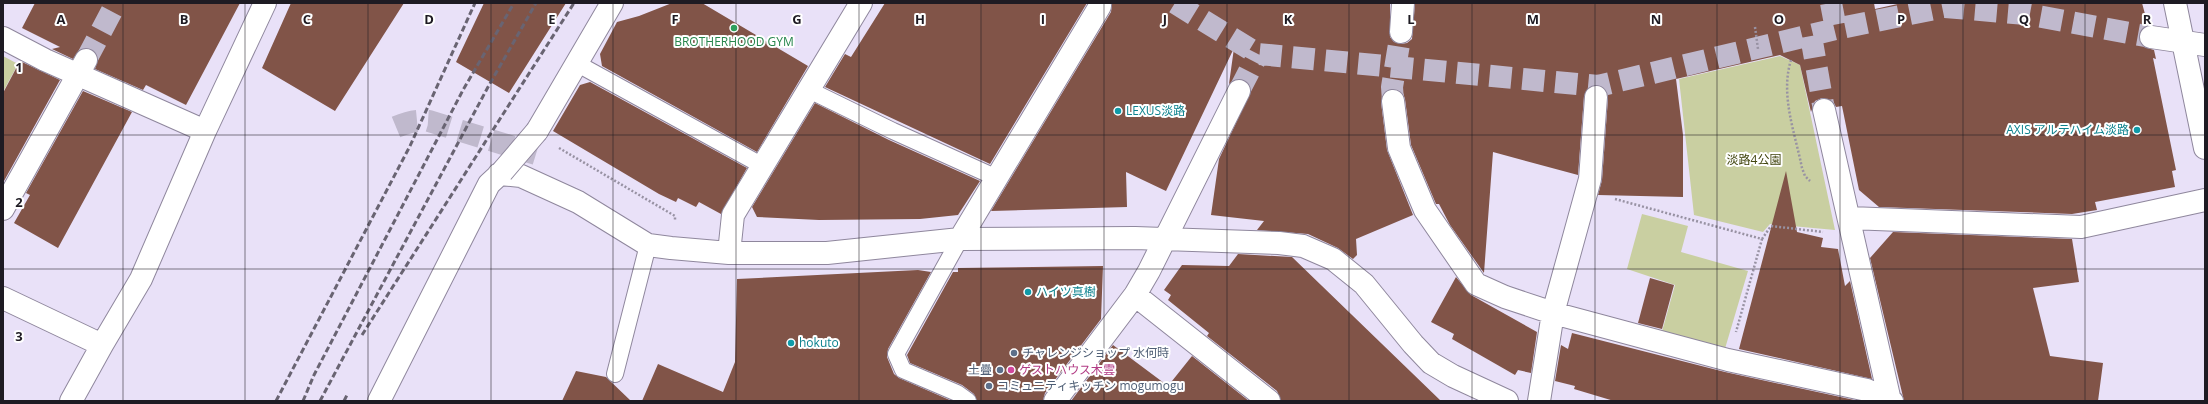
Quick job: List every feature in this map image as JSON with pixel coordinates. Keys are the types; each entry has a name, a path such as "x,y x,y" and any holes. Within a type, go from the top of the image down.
{"street":[{"path":"71,401 141,279 205,131 265,3"},
{"path":"379,401 489,184 503,174 537,131 612,3"},
{"path":"729,253 733,216 862,3"},
{"path":"1401,32 1403,3"},
{"path":"2175,3 2205,148"},
{"path":"960,239 1100,6"},
{"path":"2151,37 2205,45"},
{"path":"3,38 82,67 205,131"},
{"path":"3,209 82,67"},
{"path":"1055,401 1135,295 1165,240 1239,90"},
{"path":"1539,401 1553,313 1590,179 1596,98"},
{"path":"1393,101 1399,148 1425,210 1476,284 1505,297 1553,313 1728,360 1867,390 1891,401"},
{"path":"1824,110 1891,401"},
{"path":"503,174 520,176 578,202 648,245 671,248 729,253 827,254 960,239 1135,238 1303,246 1333,259 1364,284 1412,344 1431,362 1453,376 1507,401"},
{"path":"1852,227 2081,227 2205,200"},
{"path":"1135,295 1269,401"},
{"path":"3,298 102,345"}],"lane":[{"path":"576,63 763,166"},
{"path":"809,90 893,131 997,178"},
{"path":"960,239 896,354 903,370 957,393 968,401"},
{"path":"615,374 648,245"}],"path":[{"path":"1755,27 1758,49"},
{"path":"556,146 596,172 675,216 671,248"},
{"path":"1587,191 1762,239"},
{"path":"1728,360 1762,239 1771,226 1852,227"}],"green space":[{"path":"3,56 18,64 3,92"},
{"name":"淡路4公園","path":"1780,56 1800,65 1835,230 1770,224 1763,232 1694,215 1679,79"},
{"path":"1642,214 1688,226 1681,252 1748,271 1724,352 1661,335 1675,285 1627,269"}],"building":[{"path":"35,3 240,3 186,105 146,85 143,90 95,69 98,59 96,53 92,49 80,49 73,59 52,49 60,47 22,28"},
{"path":"291,3 404,3 335,111 262,68"},
{"path":"484,3 566,3 509,93 456,62"},
{"path":"672,3 702,3 808,66 757,152 602,66 600,54 617,22 639,16"},
{"path":"885,3 1087,3 990,164 825,87 845,54 851,57"},
{"path":"1112,3 1390,3 1390,37 1394,42 1401,44 1407,43 1412,39 1415,3 1874,3 1875,9 1902,3 2142,3 2148,25 2141,30 2139,41 2144,47 2154,50 2156,59 2153,58 2176,170 2172,171 2175,187 2095,202 2097,210 2072,214 1879,207 1859,190 1842,106 1836,107 1833,101 1822,98 1815,101 1811,112 1800,65 1780,55 1676,79 1683,135 1683,197 1598,195 1602,180 1608,98 1607,91 1597,85 1590,86 1584,96 1578,175 1493,152 1484,273 1450,225 1439,204 1436,204 1411,145 1403,93 1392,89 1385,91 1381,102 1387,150 1413,215 1356,239 1357,255 1353,259 1338,248 1308,234 1257,230 1264,221 1211,215 1219,159 1251,91 1250,84 1244,80 1238,79 1229,84 1234,48 1166,191 1126,172 1127,207 991,211 1111,12"},
{"path":"20,61 60,80 4,181 3,93"},
{"path":"590,82 747,168 721,214 699,202 696,207 678,198 676,202 659,194 553,131 580,85"},
{"path":"83,91 132,112 58,248 14,223 30,195 26,193"},
{"path":"815,103 889,140 980,181 958,215 920,219 819,220 757,217 752,207"},
{"path":"1786,171 1797,232 1823,238 1821,247 1838,249 1845,286 1850,281 1872,379 1739,349"},
{"path":"1893,232 2072,239 2079,282 2033,288 2050,356 2103,363 2098,401 1904,401 1870,258"},
{"path":"1238,254 1292,257 1441,401 1281,401 1277,391 1207,336 1209,333 1168,300 1171,295 1164,290 1182,265 1229,266"},
{"path":"1103,266 1101,319 1045,393 1043,401 977,401 974,394 962,385 910,363 907,355 953,272 958,272 958,268"},
{"path":"918,270 931,272 888,349 887,357 894,374 899,378 952,401 642,401 658,364 723,392 735,362 737,279"},
{"path":"1456,277 1471,295 1537,332 1531,373 1518,370 1515,375 1452,339 1454,334 1431,322"},
{"path":"1650,278 1674,285 1662,329 1638,323"},
{"path":"1572,333 1725,372 1859,401 1614,401 1574,389 1575,386 1555,381 1561,345 1568,349"},
{"path":"1113,345 1168,386 1192,356 1249,401 1071,401"},
{"path":"576,371 606,377 631,401 562,401"}],"tunnel":[{"path":"86,60 116,3"},
{"path":"1175,3 1258,54 1598,86 1836,29 1945,7 2026,14 2151,37"},
{"path":"1831,3 1836,29"},
{"path":"1393,101 1392,87 1401,32"},
{"path":"1811,36 1824,110"},
{"path":"1239,91 1258,54"},
{"path":"396,127 412,122 429,121 536,154"}],"railway":[{"path":"276,401 410,146 475,3"},
{"path":"303,401 314,375 463,90 514,3"},
{"path":"320,401 488,87 536,3"},
{"path":"362,335 574,3"},
{"path":"344,401 348,393"}],"place":[{"name":"BROTHERHOOD GYM","path":"734,28"},
{"name":"LEXUS淡路","path":"1118,111"},
{"name":"AXIS アルテハイム淡路","path":"2137,130"},
{"name":"ハイツ真樹","path":"1028,292"},
{"name":"hokuto","path":"791,343"},
{"name":"チャレンジショップ 水何時","path":"1014,353"},
{"name":"土疊","path":"1000,370"},
{"name":"ゲストハウス木雲","path":"1011,370"},
{"name":"コミュニティキッチン mogumogu","path":"989,386"}]}
